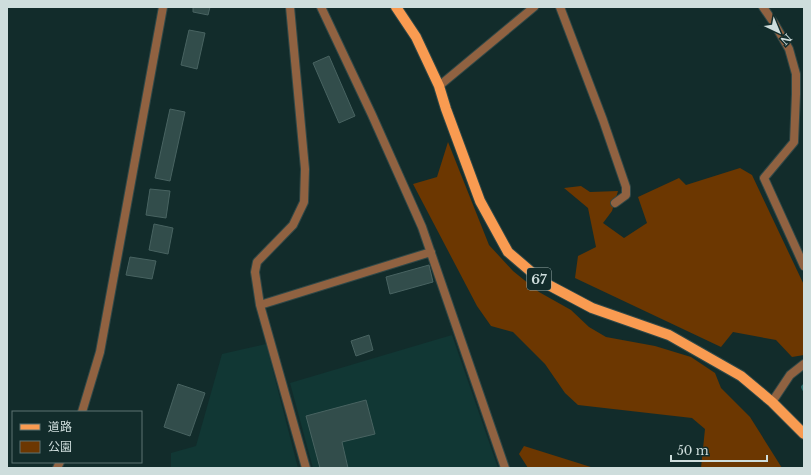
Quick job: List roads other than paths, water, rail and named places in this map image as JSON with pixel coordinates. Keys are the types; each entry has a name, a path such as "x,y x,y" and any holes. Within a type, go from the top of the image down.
{"main road":[{"name":"67","path":"396,7 416,37 439,86 480,201 508,252 543,282 592,308 669,335 741,376 772,402 804,434"}],"street":[{"path":"82,411 100,352 163,7"},
{"path":"290,7 305,168 304,202 292,225 257,262 255,272 260,305 306,468"},
{"path":"322,7 422,227 505,468"},
{"path":"439,86 534,7"},
{"path":"560,7 603,120 626,187 626,195 615,203"},
{"path":"763,7 789,49 796,74 794,142 764,178 804,266"},
{"path":"260,305 431,252"},
{"path":"772,402 790,375 804,364"}]}
